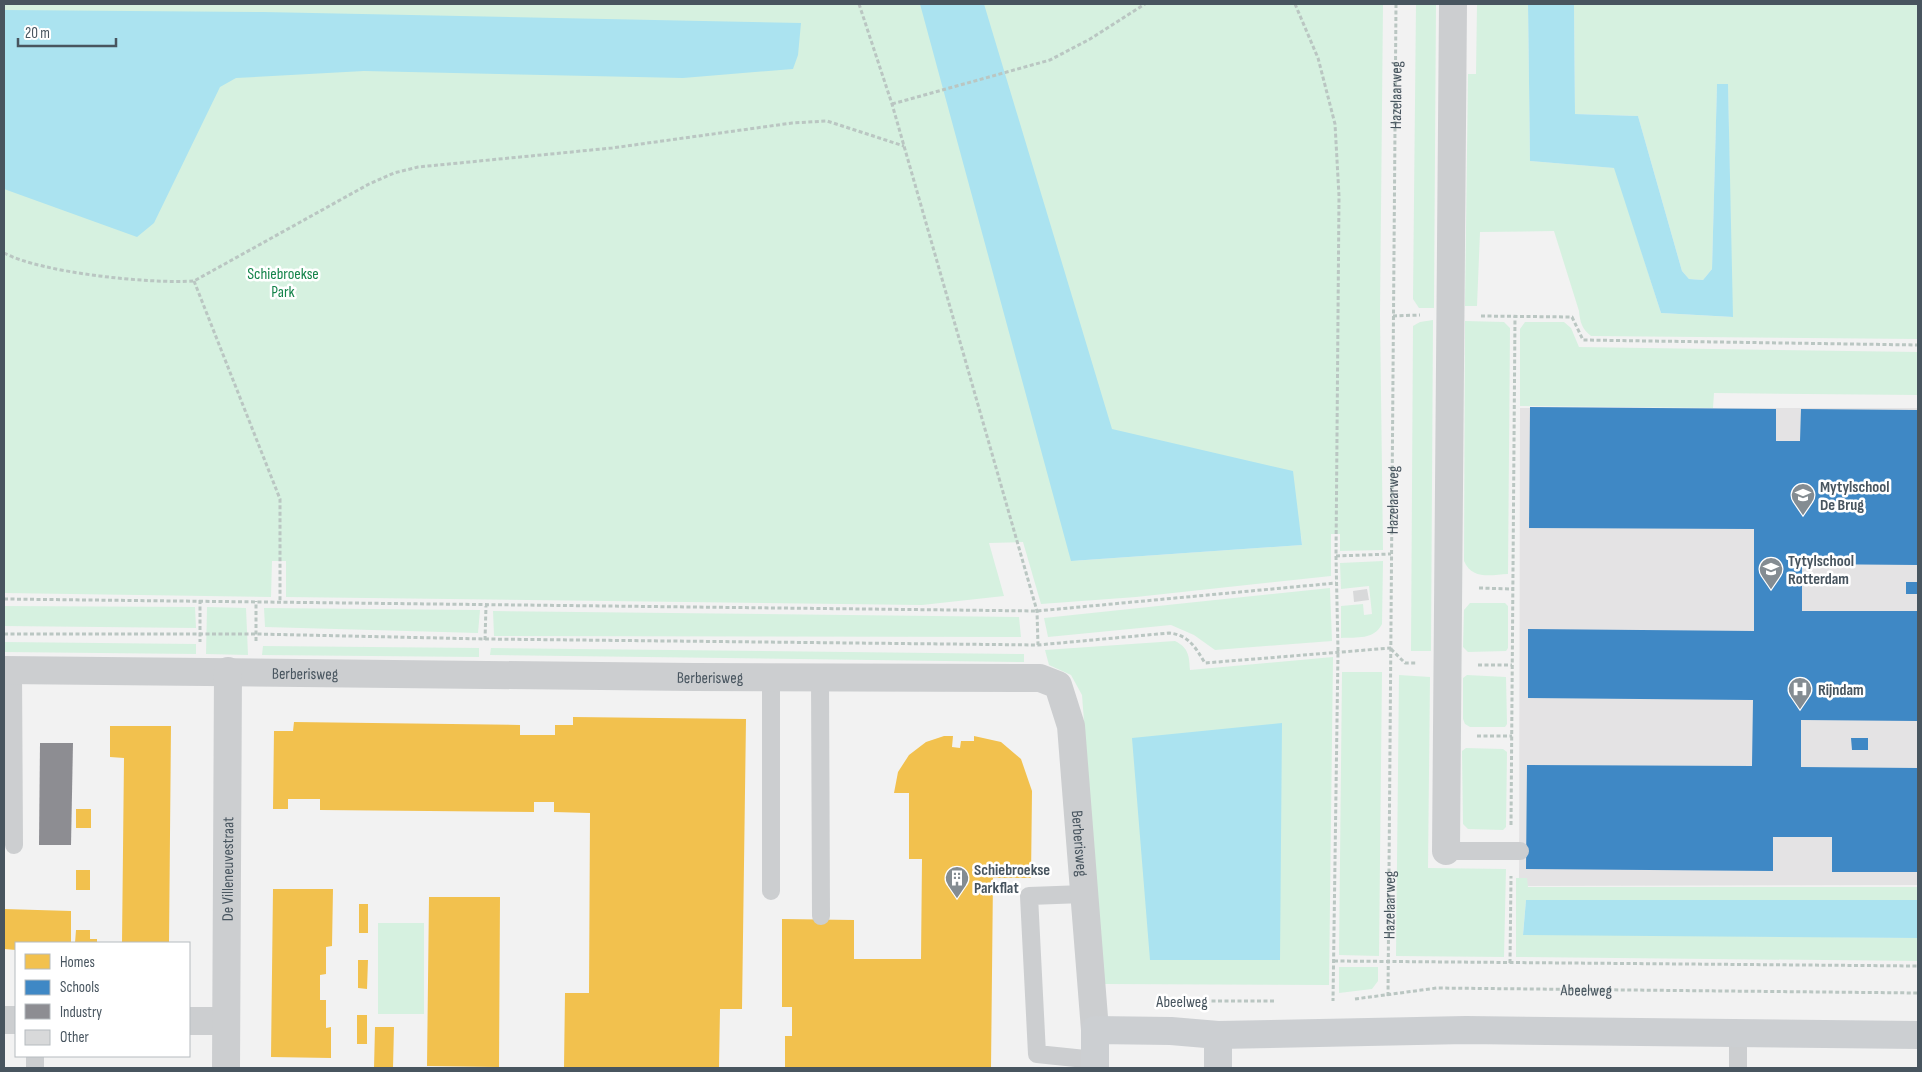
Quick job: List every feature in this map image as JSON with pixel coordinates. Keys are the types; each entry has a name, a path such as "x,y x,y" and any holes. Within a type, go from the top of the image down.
{"street":[{"path":"1446,851 1452,4"},
{"name":"Berberisweg","path":"8,670 1040,678 1058,685 1070,726 1095,1030"},
{"name":"De Villeneuvestraat","path":"226,1068 228,671"},
{"path":"190,1021 226,1021"},
{"path":"1095,1030 1095,1064"},
{"name":"Abeelweg","path":"1095,1030 1172,1031 1218,1035 1466,1030 1918,1035"},
{"path":"1218,1035 1218,1068"}],"lane":[{"name":"Berberisweg","path":"8,670 14,845"},
{"path":"771,677 771,891"},
{"path":"820,677 821,916"},
{"path":"1446,851 1515,851"},
{"path":"1084,894 1029,896 1036,1054 1095,1064"},
{"path":"1738,1033 1738,1068"}],"path":[{"path":"859,4 892,104 1037,612 1038,644"},
{"path":"892,104 1020,70 1050,60 1090,39 1145,4"},
{"path":"1296,4 1318,58 1335,124 1339,196 1336,556 1338,650 1333,1001"},
{"name":"Hazelaarweg","path":"1388,996 1396,4"},
{"path":"4,254 18,260 89,274 176,282 194,280 369,184 394,173 418,167 612,148 792,122 827,121 904,146"},
{"path":"194,280 280,499 280,602"},
{"path":"1393,316 1572,317 1583,340 1918,345"},
{"path":"1510,963 1515,851 1515,316"},
{"path":"1336,556 1391,554"},
{"path":"4,599 1037,612 1336,583"},
{"path":"200,600 200,671"},
{"path":"255,672 256,601"},
{"path":"484,674 486,606"},
{"path":"4,634 256,634 485,639 1038,644 1169,633 1181,634 1191,641 1206,663 1338,650 1391,648"},
{"path":"1334,961 1918,966"},
{"name":"Abeelweg","path":"1352,1000 1446,988 1918,993"},
{"path":"1324,1001 1342,1000"},
{"name":"Abeelweg","path":"1196,1001 1279,1001"}],"shaded area":[{"path":"1520,408 1918,408 1918,885 1519,886"}],"green space":[{"name":"Schiebroekse Park","path":"4,4 1383,4 1380,315 1383,550 1340,551 1340,534 1331,534 1331,576 1136,597 1041,604 1023,542 989,543 1004,596 922,605 286,597 286,561 272,561 271,597 4,593","holes":["1301,535 1302,545 1071,561"]},
{"path":"1416,4 1436,4 1434,308 1419,308 1413,299"},
{"path":"1477,4 1528,4 1530,161 1615,168 1661,313 1732,317 1728,85 1717,85 1712,269 1703,280 1689,279 1682,271 1638,116 1575,114 1574,4 1918,4 1918,339 1591,336 1585,331 1581,322 1554,231 1480,232 1477,306 1465,306 1468,74 1476,74"},
{"path":"1433,320 1431,651 1411,651 1413,326 1420,322"},
{"path":"1465,321 1504,322 1510,328 1508,574 1477,574 1467,567 1464,561"},
{"path":"1525,322 1564,322 1571,328 1579,347 1918,352 1918,395 1714,393 1713,408 1520,406 1520,329"},
{"path":"1383,561 1382,624 1379,629 1370,635 1341,638 1341,606 1363,604 1364,615 1372,614 1369,586 1341,589 1340,563"},
{"path":"1330,588 1332,641 1215,650 1194,635 1171,625 1048,637 1044,618"},
{"path":"1470,603 1505,603 1508,606 1508,648 1506,651 1468,652 1463,647 1464,610"},
{"path":"4,606 195,607 196,628 4,626"},
{"path":"207,607 246,608 248,655 206,654"},
{"path":"264,608 480,610 478,633 265,627"},
{"path":"493,611 1019,617 1021,637 494,636"},
{"path":"1175,641 1186,650 1190,670 1333,657 1329,985 1104,984 1082,695 1071,675 1049,665 1045,650"},
{"path":"4,642 196,644 196,654 4,652"},
{"path":"263,646 479,648 479,657 262,655"},
{"path":"491,648 1024,654 1024,662 490,655"},
{"path":"1342,672 1382,672 1379,956 1339,955"},
{"path":"1399,675 1430,677 1428,868 1506,869 1504,957 1396,956"},
{"path":"1467,675 1506,677 1507,724 1505,727 1470,727 1465,724 1463,719 1463,678"},
{"path":"1466,748 1503,749 1507,752 1506,827 1503,830 1468,829 1463,824 1462,751"},
{"path":"1516,878 1527,878 1528,887 1918,887 1918,900 1526,900 1523,934 1918,938 1918,961 1516,957"},
{"path":"378,923 424,923 424,1014 378,1014"},
{"path":"1339,967 1378,967 1378,981 1372,989 1339,993"}],"water":[{"path":"920,4 984,4 1112,429 1293,471 1302,545 1071,561"},
{"path":"1528,4 1574,4 1575,114 1638,116 1682,271 1689,279 1703,280 1712,269 1717,84 1728,84 1733,317 1661,313 1614,168 1530,161"},
{"path":"4,10 263,12 801,23 798,55 793,69 683,78 364,71 236,78 220,87 154,223 137,237 4,189"},
{"path":"1282,723 1280,960 1150,960 1132,738"},
{"path":"1526,900 1918,900 1918,938 1523,935"}],"building: Homes":[{"path":"573,717 746,719 742,1009 720,1009 719,1068 564,1068 565,993 589,993 590,813 554,812 554,802 534,802 534,812 320,810 320,799 288,799 288,809 273,809 274,731 293,731 294,722 520,725 520,735 555,735 555,725 573,725"},
{"path":"110,726 171,726 169,942 122,942 124,758 110,757"},
{"name":"Schiebroekse Parkflat","path":"944,736 953,736 952,747 960,748 961,741 974,741 974,736 1001,742 1021,759 1032,791 1031,878 993,878 991,1068 785,1068 785,1036 792,1036 792,1007 782,1007 782,919 854,920 854,959 921,959 922,859 909,859 909,793 894,793 898,772 909,755 926,742"},
{"path":"76,809 91,809 91,828 76,828"},
{"path":"76,870 90,870 90,890 76,890"},
{"path":"273,889 333,889 332,946 326,947 326,974 320,975 320,1000 326,1000 326,1028 331,1027 331,1058 271,1057"},
{"path":"429,897 500,897 499,1067 427,1066"},
{"path":"359,904 368,904 368,933 359,933"},
{"path":"4,909 71,911 71,942 15,942 15,950 4,949"},
{"path":"76,930 90,930 90,939 97,939 97,942 75,942"},
{"path":"358,960 368,960 367,989 358,988"},
{"path":"357,1015 367,1015 367,1044 357,1044"},
{"path":"375,1027 394,1027 393,1068 374,1068"}],"building: Schools":[{"path":"1530,407 1776,409 1776,441 1800,441 1801,409 1918,410 1918,565 1802,564 1802,611 1918,611 1918,721 1801,720 1801,767 1918,768 1918,872 1832,872 1832,837 1773,837 1773,871 1526,869 1527,765 1752,766 1753,700 1528,698 1528,629 1754,631 1754,529 1529,528"},
{"path":"1906,582 1918,582 1918,594 1906,594"},
{"path":"1851,738 1868,738 1868,750 1852,750"}],"building: Industry":[{"path":"40,743 73,743 71,845 39,845"}],"building: Other":[{"path":"1367,589 1369,600 1354,602 1353,591"}],"place":[{"name":"Mytylschool De Brug","path":"1803,516"},
{"name":"Tytylschool Rotterdam","path":"1771,590"},
{"name":"Rijndam","path":"1800,710"},
{"name":"Schiebroekse Parkflat","path":"957,899"}]}
